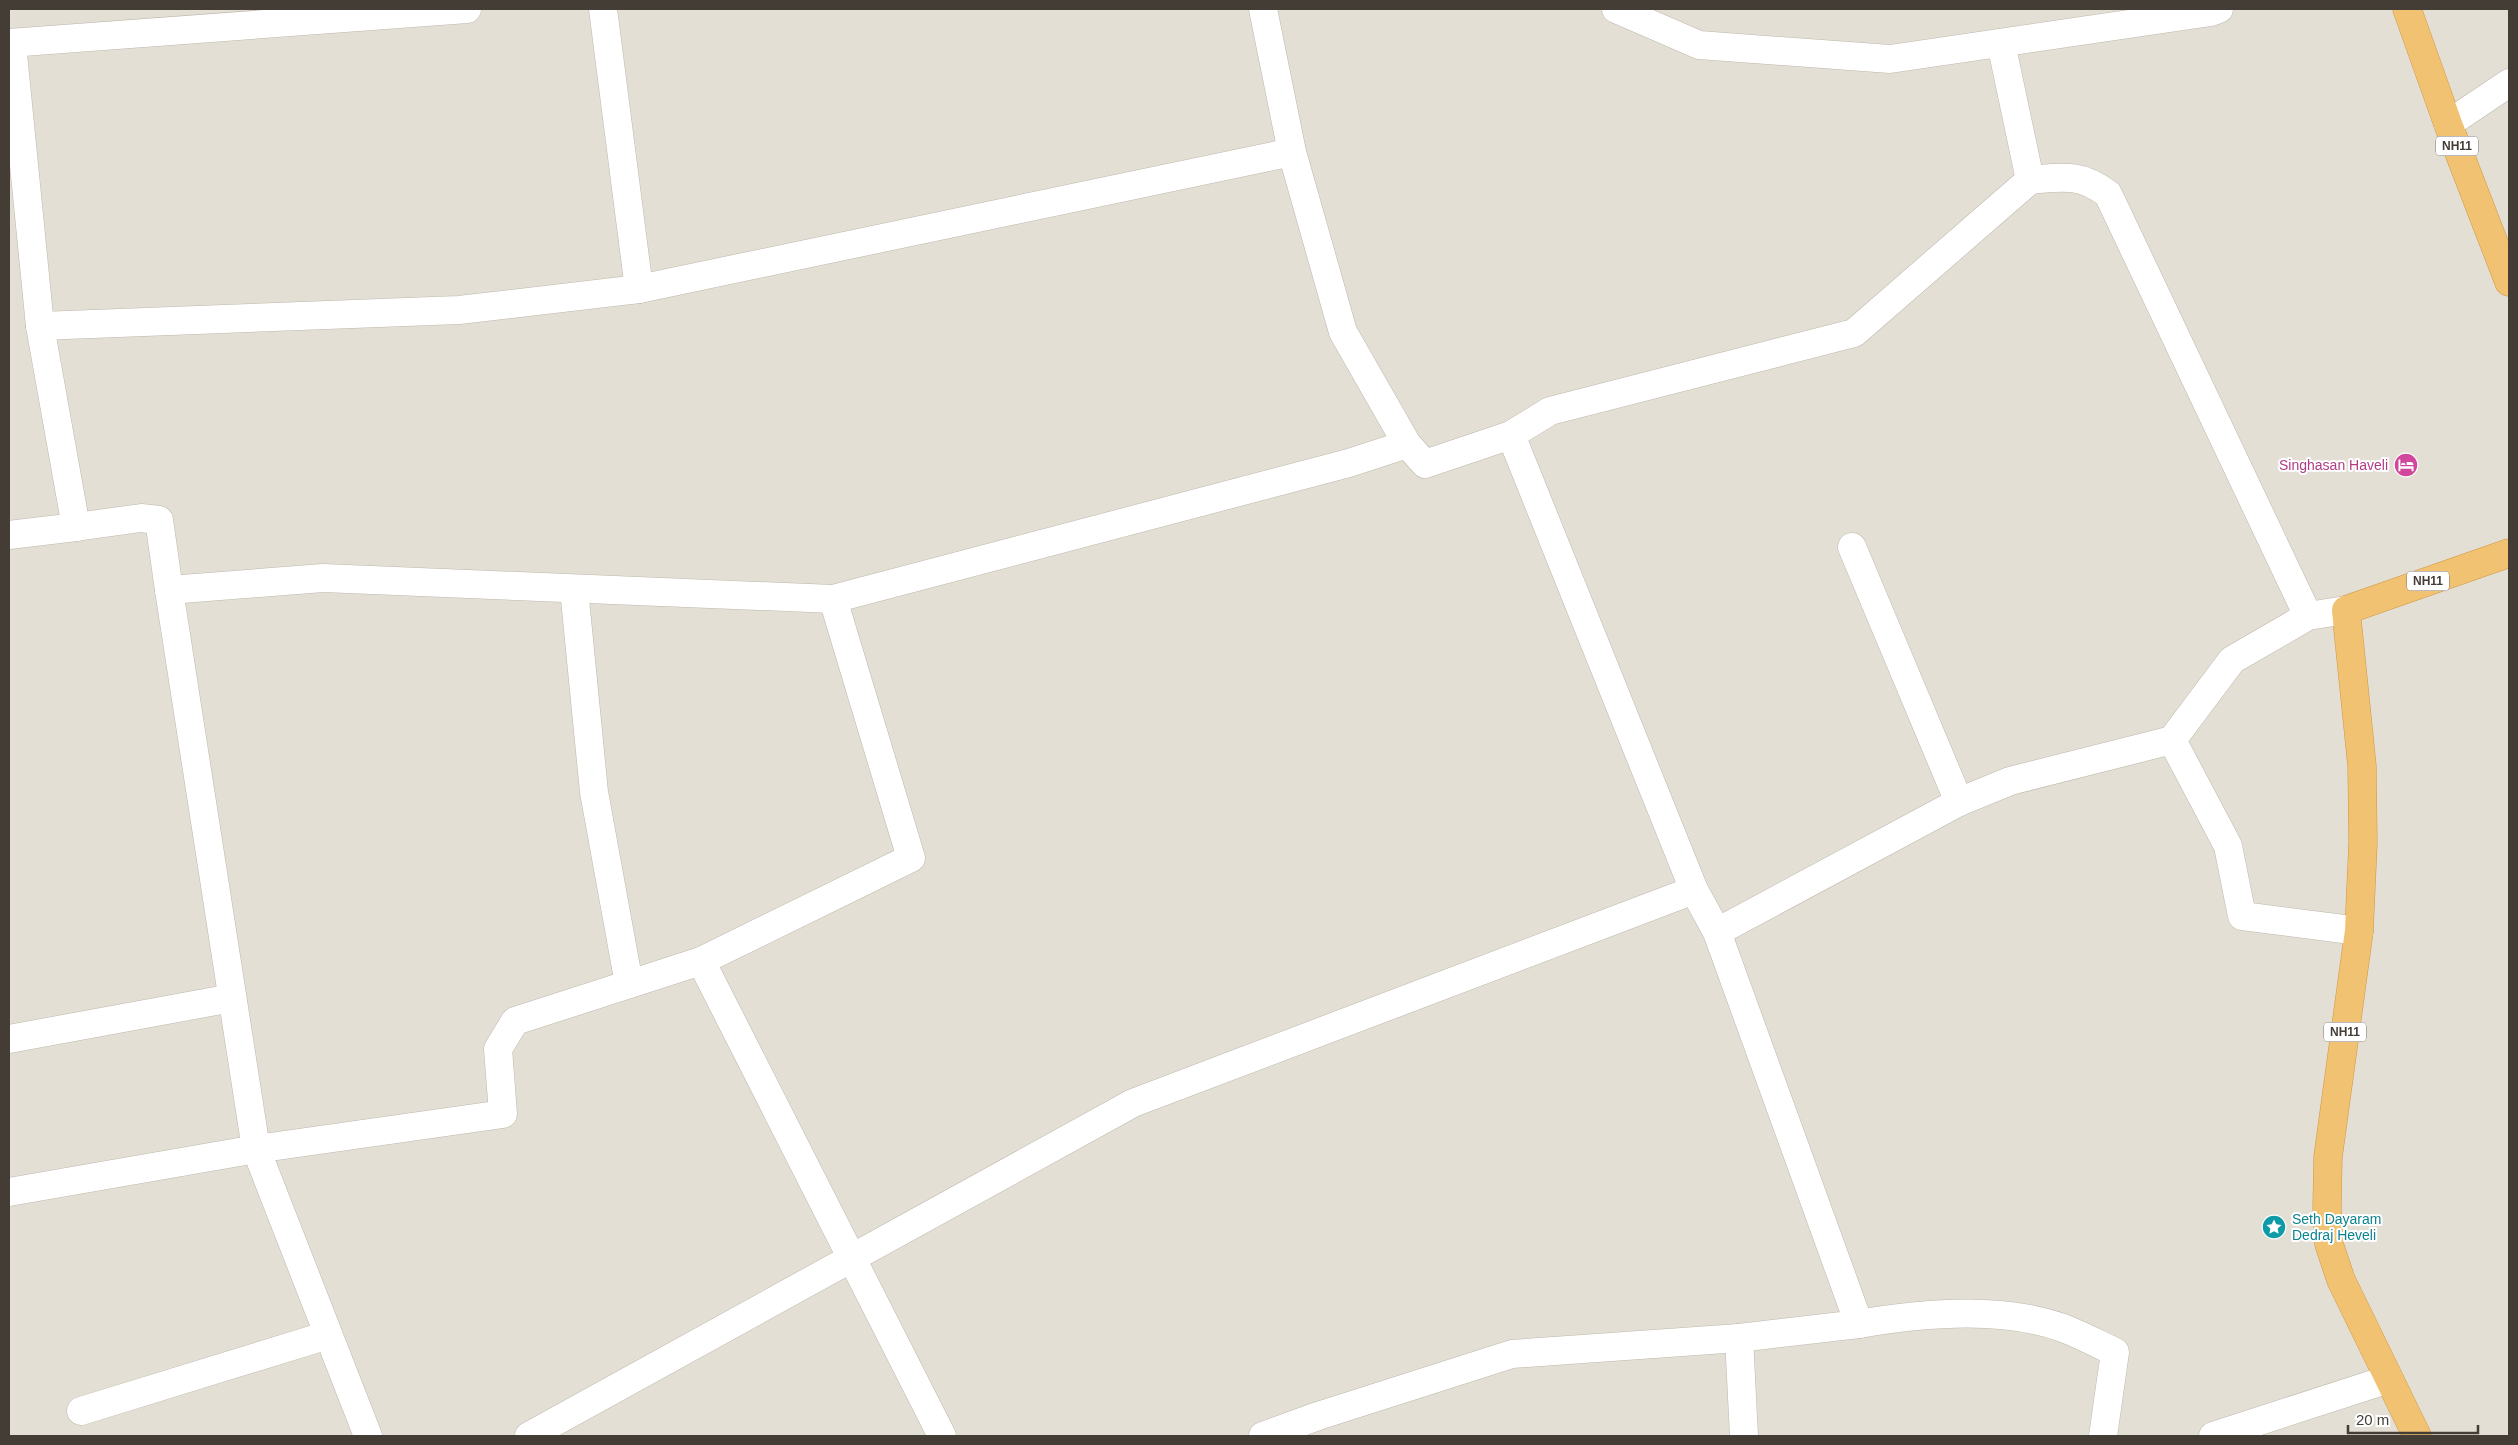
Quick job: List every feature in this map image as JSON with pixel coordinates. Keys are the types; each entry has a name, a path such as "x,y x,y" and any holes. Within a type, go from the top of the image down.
{"highway":[{"name":"NH11","path":"2407,9 2448,124 2509,282"},
{"name":"NH11","path":"2417,1436 2341,1280 2329,1244 2328,1157 2359,930 2363,843 2362,766 2346,610 2509,553"}],"street":[{"path":"76,527 40,326 10,44 467,9"},
{"path":"603,9 639,289"},
{"path":"1263,9 1292,152 1343,332 1407,444 1425,464 1511,435 1550,411 1854,333 2030,180 2070,176 2094,184 2108,194 2308,616"},
{"path":"1616,9 1699,45 1890,59 2211,12 2219,9"},
{"path":"2001,43 2030,180"},
{"path":"2448,124 2509,82"},
{"path":"40,326 459,310 639,289 1292,152"},
{"path":"1511,435 1694,890 1717,932 1859,1324"},
{"path":"169,590 324,578 832,600 1349,463 1407,444"},
{"path":"9,535 142,518 159,520 256,1149 368,1436"},
{"path":"1852,547 1959,802"},
{"path":"574,589 594,792 629,984"},
{"path":"9,1192 256,1149 502,1114 498,1049 515,1021 701,960 911,858 832,600"},
{"path":"1717,932 1959,802 2010,781 2172,740 2232,660 2308,616 2346,610"},
{"path":"2172,740 2228,846 2242,916 2359,930"},
{"path":"529,1436 1133,1103 1694,890"},
{"path":"701,960 942,1436"},
{"path":"9,1039 232,998"},
{"path":"1263,1436 1318,1416 1512,1354 1739,1338 1859,1324 1907,1316 1998,1314 2062,1328 2116,1352 2103,1436"},
{"path":"81,1411 328,1335"},
{"path":"1739,1338 1744,1436"},
{"path":"2213,1436 2389,1379"}],"shaded area":[{"path":"9,9 2509,9 2509,1436 9,1436"}],"place":[{"name":"Singhasan Haveli","path":"2406,465"},
{"name":"Seth Dayaram Dedraj Heveli","path":"2274,1227"}]}
